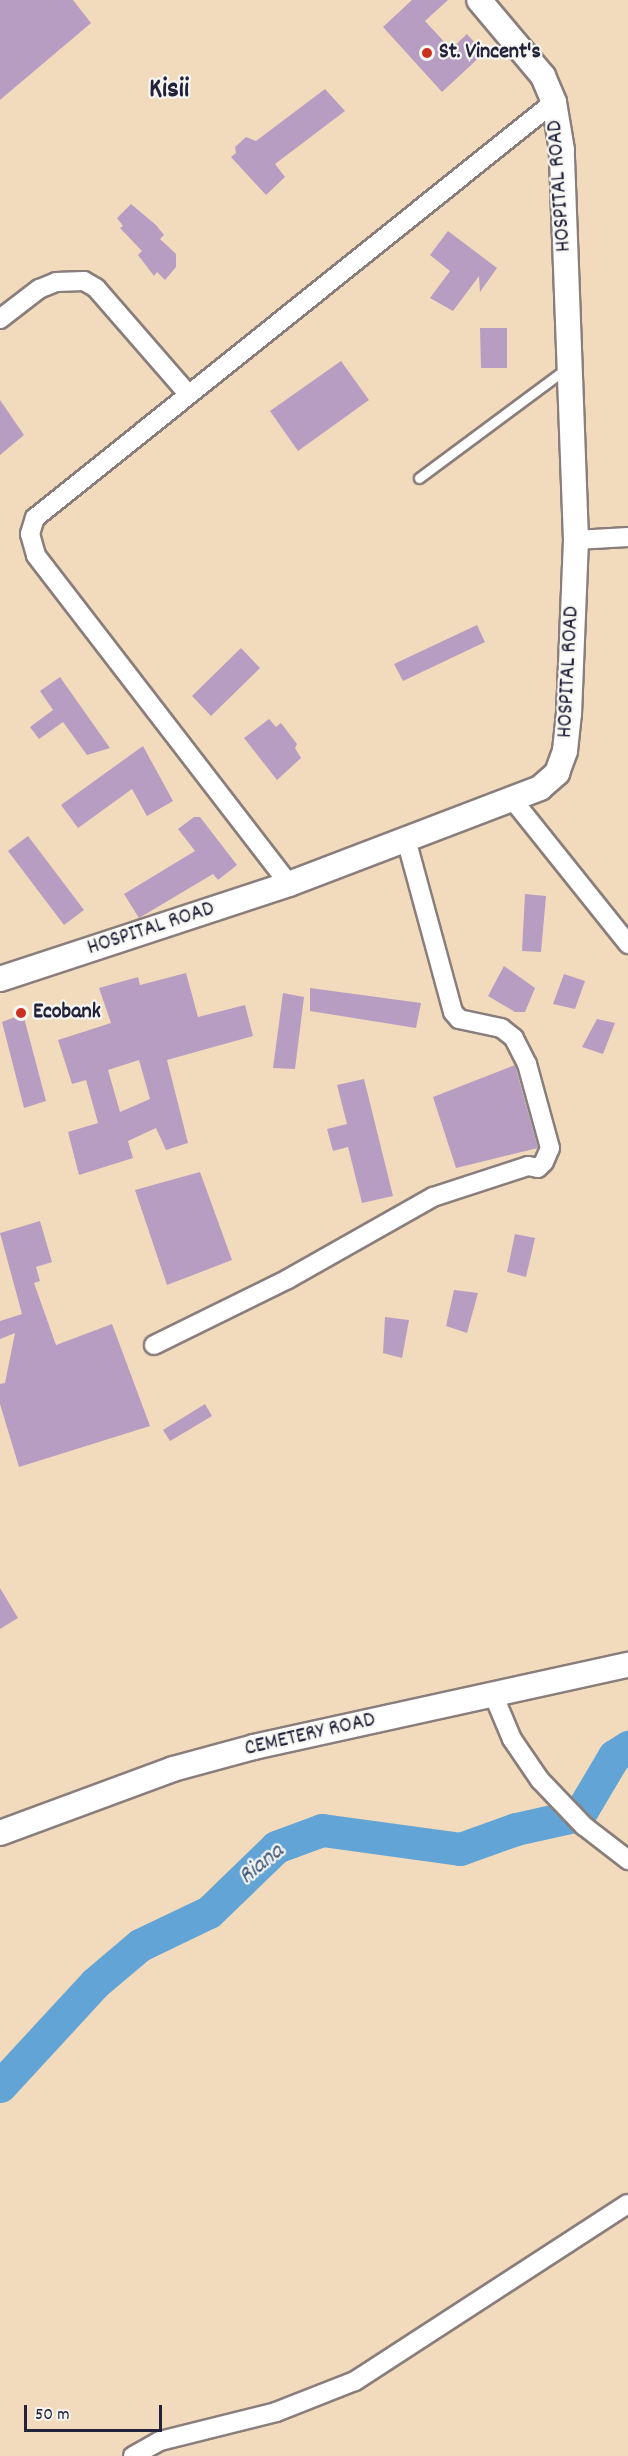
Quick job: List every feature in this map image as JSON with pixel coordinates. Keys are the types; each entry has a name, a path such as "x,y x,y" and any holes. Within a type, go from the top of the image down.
{"street":[{"name":"HOSPITAL ROAD","path":"0,979 289,884 540,788 557,773 565,751 576,540 562,150 554,102 543,76 478,0"},
{"path":"289,884 36,555 30,534 35,518 554,102"},
{"path":"0,319 39,289 56,282 84,281 96,288 188,394"},
{"path":"576,540 628,537"},
{"path":"512,799 628,944"},
{"path":"154,1345 288,1279 433,1197 528,1166 538,1168 544,1162 550,1148 548,1138 527,1064 514,1038 501,1028 459,1019 453,1012 406,839"},
{"name":"CEMETERY ROAD","path":"0,1833 173,1769 254,1747 628,1665"},
{"path":"493,1694 512,1739 540,1779 584,1826 628,1860"},
{"path":"133,2456 160,2441 276,2412 355,2381 628,2204"}],"lane":[{"path":"419,478 569,367"}],"building":[{"path":"0,0 73,0 91,23 0,100"},
{"path":"412,0 448,0 425,21 451,49 467,34 484,53 442,92 383,27"},
{"path":"325,89 345,111 275,164 285,177 266,195 231,157 236,153 235,147 246,137 256,141"},
{"path":"131,204 156,225 164,235 160,239 176,254 176,267 165,280 157,272 154,276 138,255 142,251 120,228 123,226 117,218"},
{"path":"448,231 497,268 480,292 479,276 453,311 430,298 450,271 430,255"},
{"path":"480,328 507,328 507,368 481,368"},
{"path":"341,361 369,400 298,451 270,411"},
{"path":"0,400 24,435 0,455"},
{"path":"477,625 485,642 403,681 394,664"},
{"path":"241,648 260,668 211,716 192,696"},
{"path":"60,677 110,748 87,755 63,722 39,739 30,727 53,710 40,691"},
{"path":"269,719 276,727 281,723 297,744 295,748 301,758 277,780 244,738"},
{"path":"143,746 173,801 147,816 132,789 78,828 61,805"},
{"path":"194,817 200,817 237,865 218,880 213,874 139,918 124,894 195,851 178,829"},
{"path":"28,836 84,910 64,925 8,851"},
{"path":"525,894 546,896 541,952 522,951"},
{"path":"504,966 535,988 525,1012 515,1012 488,996"},
{"path":"186,973 198,1017 245,1005 253,1036 167,1060 188,1143 166,1150 156,1128 128,1141 133,1158 79,1175 68,1132 98,1123 86,1080 72,1084 58,1040 111,1023 99,988 138,977 140,985","holes":["139,1060 150,1099 120,1112 108,1070"]},
{"path":"564,974 585,981 575,1009 553,1004"},
{"path":"310,988 421,1003 416,1028 310,1011"},
{"path":"283,993 304,997 295,1069 273,1068"},
{"path":"23,1014 46,1101 24,1108 2,1022"},
{"path":"597,1019 615,1023 603,1054 582,1047"},
{"path":"515,1065 538,1148 456,1168 433,1097"},
{"path":"364,1079 393,1196 362,1203 348,1147 333,1151 327,1129 347,1124 337,1085"},
{"path":"200,1172 232,1260 167,1285 135,1190"},
{"path":"40,1221 52,1262 36,1267 40,1281 34,1283 56,1345 112,1324 150,1426 19,1467 0,1404 0,1384 5,1383 15,1333 0,1339 0,1321 22,1314 0,1233"},
{"path":"515,1234 535,1238 526,1277 507,1272"},
{"path":"454,1290 478,1293 467,1333 446,1326"},
{"path":"385,1317 409,1320 402,1358 383,1353"},
{"path":"205,1404 212,1416 170,1441 163,1430"},
{"path":"0,1588 18,1618 0,1629"}],"waterway":[{"name":"Riana","path":"0,2086 95,1983 140,1945 209,1912 276,1847 322,1830 460,1849 516,1829 579,1815 614,1756 628,1747"}],"place":[{"name":"St. Vincent's","path":"427,53"},
{"name":"Ecobank","path":"21,1013"}],"district":[{"name":"Kisii","path":"169,91"}]}
